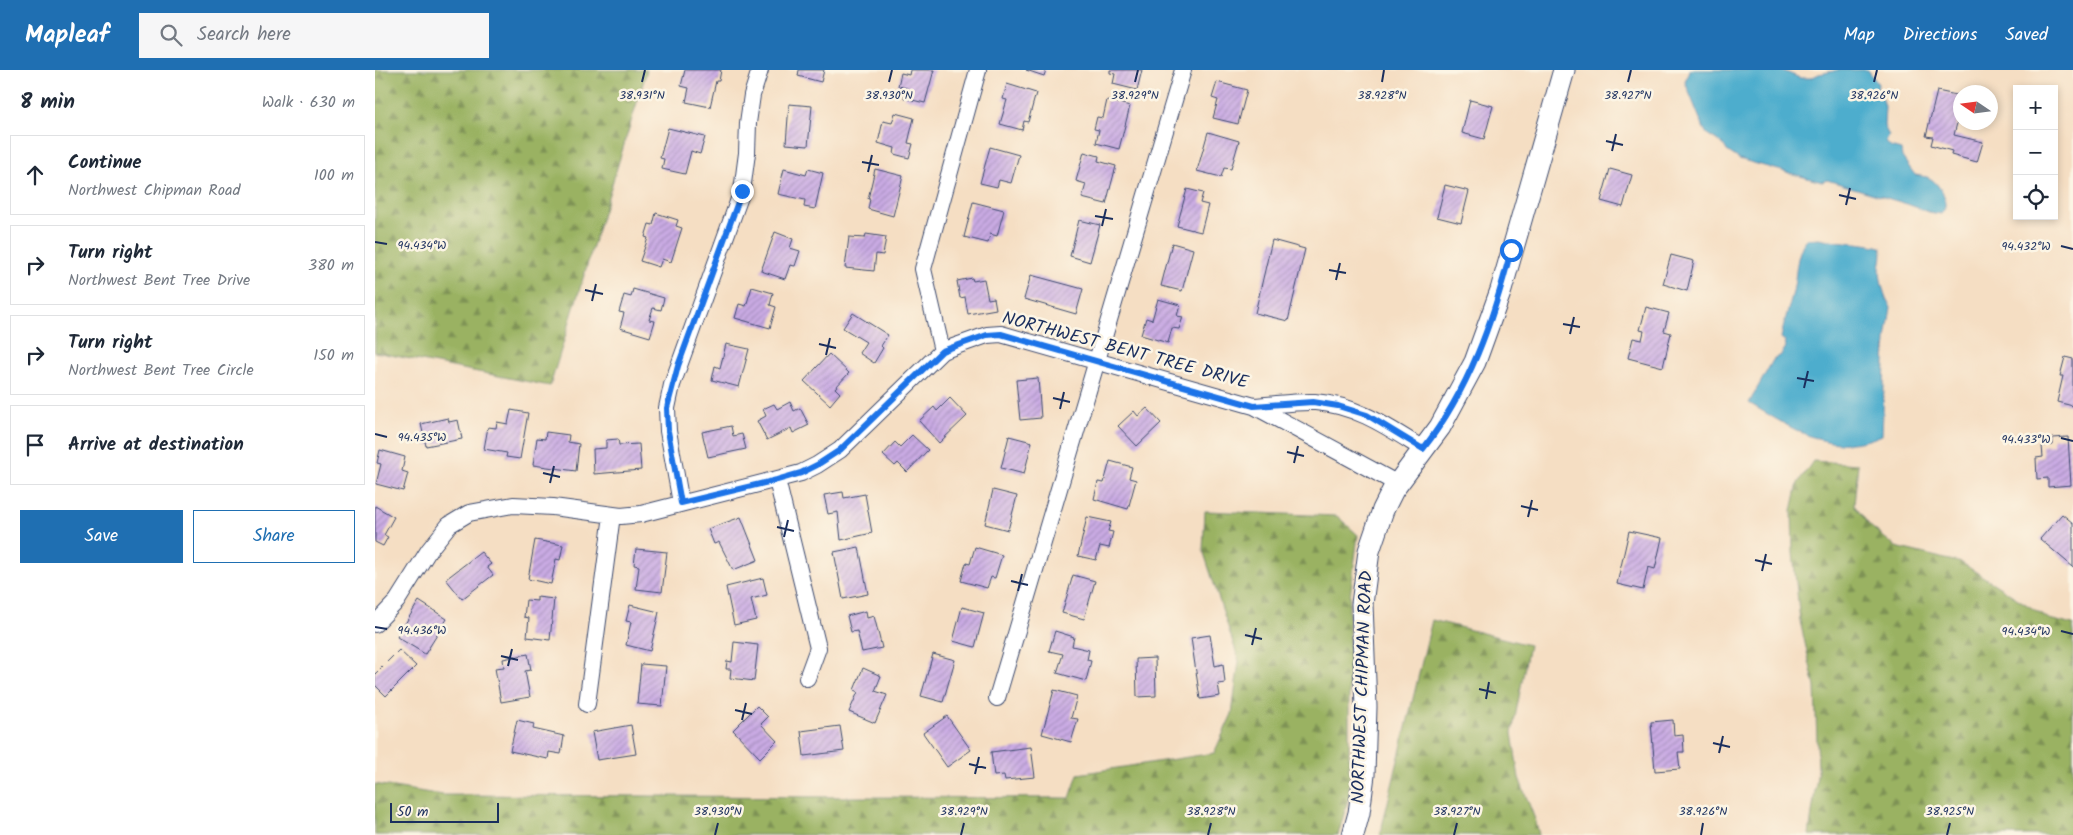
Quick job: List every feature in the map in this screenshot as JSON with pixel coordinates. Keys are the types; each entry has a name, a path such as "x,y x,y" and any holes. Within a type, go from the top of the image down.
{"main road":[{"name":"NORTHWEST CHIPMAN ROAD","path":"1353,835 1359,813 1364,775 1366,708 1362,604 1369,551 1383,510 1397,484 1440,428 1455,403 1475,362 1501,290 1564,70"}],"street":[{"path":"681,503 668,431 667,408 678,366 742,191 752,95 760,70"},
{"path":"942,351 923,269 978,70"},
{"path":"997,698 1183,70"},
{"name":"NORTHWEST BENT TREE DRIVE","path":"375,624 397,601 429,550 449,525 458,518 469,513 513,504 612,514 641,514 801,473 840,450 942,351 987,335 1001,334 1254,406 1397,484"},
{"name":"NORTHWEST BENT TREE DRIVE","path":"1254,406 1313,402 1338,406 1367,415 1423,449"},
{"path":"777,480 818,648 807,678"},
{"path":"587,704 612,514"}],"green space":[{"path":"375,70 647,70 550,386 375,352"},
{"path":"1813,461 1858,464 1854,505 1870,526 1896,547 1962,563 2049,619 2073,625 2073,835 1809,835 1818,769 1815,687 1800,621 1793,553 1792,511 1798,483"},
{"path":"1205,511 1337,516 1358,535 1349,605 1349,796 1338,835 375,835 375,784 443,795 1070,798 1078,774 1214,753 1232,714 1239,661 1203,550"},
{"path":"1432,620 1529,645 1512,733 1519,778 1539,835 1380,835"}],"water":[{"path":"1689,70 1781,70 1800,78 1811,78 1819,74 1839,70 1868,70 1878,84 1877,90 1885,106 1884,126 1889,136 1886,142 1890,147 1901,150 1902,157 1915,175 1929,178 1935,182 1945,200 1944,210 1941,214 1929,212 1827,180 1822,182 1739,159 1727,151 1723,144 1707,134 1704,129 1685,82"},
{"path":"1819,238 1881,247 1881,278 1884,294 1891,307 1886,339 1882,435 1863,441 1829,442 1813,437 1781,422 1749,403 1773,360 1781,355 1786,347 1785,341 1781,338 1793,292 1802,245 1806,239"}],"building":[{"path":"685,70 721,70 719,81 716,81 710,107 686,102 689,88 681,86"},
{"path":"799,70 824,70 821,82 798,76"},
{"path":"910,70 934,70 925,103 904,98 907,88 898,86 901,73 909,75"},
{"path":"1026,70 1046,70 1044,76"},
{"path":"1110,70 1142,70 1137,90 1113,84 1115,74 1110,73"},
{"path":"1217,82 1247,90 1238,124 1213,118 1218,100 1212,98"},
{"path":"1007,84 1036,93 1028,122 1024,121 1022,130 1000,124 1007,100 1003,99"},
{"path":"1937,91 1953,94 1954,135 1983,142 1977,162 1951,155 1952,151 1931,145 1933,137 1926,136"},
{"path":"1107,100 1130,106 1119,149 1096,143 1099,130 1094,129 1097,117 1103,118"},
{"path":"1470,100 1493,106 1484,139 1462,133"},
{"path":"789,104 812,106 808,146 786,144"},
{"path":"895,113 914,118 908,143 913,144 909,158 894,154 895,148 878,143 883,121 892,123"},
{"path":"668,128 705,137 700,154 691,151 685,174 662,169 664,159 660,158"},
{"path":"1208,132 1239,141 1231,169 1224,168 1221,177 1197,171"},
{"path":"990,147 1019,155 1011,183 999,180 997,187 980,183"},
{"path":"1084,152 1099,156 1098,161 1116,166 1106,204 1082,198 1086,184 1076,181"},
{"path":"784,169 806,175 808,169 823,173 815,209 804,207 805,200 778,194"},
{"path":"875,169 903,176 893,216 868,209 870,199 868,199"},
{"path":"1610,169 1632,175 1623,207 1601,201"},
{"path":"1445,185 1469,191 1461,223 1437,217"},
{"path":"1187,189 1203,193 1200,203 1208,205 1201,232 1177,226"},
{"path":"973,202 1004,210 997,236 990,234 988,243 964,237"},
{"path":"656,213 678,220 676,226 682,228 671,262 662,259 659,267 640,261 648,238 645,237 649,224 653,225"},
{"path":"1079,220 1100,225 1090,262 1070,256"},
{"path":"775,232 793,239 790,248 800,251 795,266 790,265 785,279 761,271"},
{"path":"866,234 886,237 883,255 876,254 874,271 845,268 849,237 865,238"},
{"path":"1272,240 1305,249 1288,321 1255,313"},
{"path":"1172,243 1193,249 1182,291 1161,286"},
{"path":"1671,255 1694,261 1687,291 1663,284"},
{"path":"1031,275 1083,289 1076,314 1024,299"},
{"path":"972,278 973,281 984,279 988,299 994,298 996,309 968,314 965,297 960,298 957,281"},
{"path":"752,287 773,293 770,305 776,307 770,328 735,318 739,304 746,306"},
{"path":"633,289 664,298 661,310 653,308 649,320 655,321 650,337 620,328 624,313 619,312 624,295 631,297"},
{"path":"1158,299 1180,305 1177,316 1183,317 1179,329 1172,328 1168,343 1141,335 1146,318 1152,320"},
{"path":"1646,307 1669,313 1664,331 1671,333 1663,367 1628,358 1633,338 1642,340 1644,331 1640,330"},
{"path":"853,313 888,335 874,363 859,353 866,342 843,328"},
{"path":"726,344 749,349 739,387 712,380 715,366 720,368"},
{"path":"829,354 849,373 835,388 840,393 830,405 804,381"},
{"path":"2065,357 2073,359 2073,406 2057,402 2063,376 2060,376"},
{"path":"1038,378 1041,418 1020,420 1016,380"},
{"path":"950,398 967,416 939,443 919,421 934,407 937,411"},
{"path":"790,402 794,411 800,408 809,425 793,433 791,428 767,440 757,421 766,416 763,409 774,404 777,409"},
{"path":"1147,408 1161,423 1137,446 1118,426 1134,411 1138,416"},
{"path":"511,410 528,413 520,459 506,457 507,453 484,449 488,427 496,428 497,422 508,424"},
{"path":"448,418 449,422 458,420 462,439 426,446 421,424"},
{"path":"731,426 733,436 742,434 746,449 708,457 702,432"},
{"path":"546,432 569,435 568,442 579,444 576,471 533,465 537,438 545,439"},
{"path":"912,435 928,450 907,472 898,463 895,466 883,455 895,442 900,447"},
{"path":"1009,436 1032,442 1024,474 1001,468"},
{"path":"2068,437 2071,485 2048,487 2048,478 2037,479 2036,458 2043,457 2042,446 2053,445 2053,438"},
{"path":"618,439 619,445 639,444 641,470 594,474 593,449 606,448 606,440"},
{"path":"380,450 405,457 402,471 408,473 403,491 376,484 381,464 377,463"},
{"path":"1110,461 1132,467 1129,478 1136,480 1128,509 1094,499 1098,482 1104,483"},
{"path":"993,490 1017,496 1008,530 985,524"},
{"path":"843,492 844,498 865,494 872,533 841,540 838,512 828,514 824,495"},
{"path":"375,506 394,517 384,535 388,537 383,546 375,542"},
{"path":"2062,514 2073,523 2073,567 2040,539"},
{"path":"741,517 758,560 733,570 719,542 714,544 708,529"},
{"path":"1087,517 1111,522 1108,531 1113,532 1109,548 1100,546 1096,560 1078,556"},
{"path":"1629,531 1662,538 1655,569 1648,567 1643,590 1617,584"},
{"path":"535,540 563,545 560,560 556,559 551,584 528,579"},
{"path":"859,547 868,594 843,599 834,552"},
{"path":"975,547 1002,555 995,578 991,577 987,588 961,581 966,563 970,564"},
{"path":"636,549 667,552 662,592 636,589 639,566 634,565"},
{"path":"481,552 491,564 487,567 493,575 462,599 446,579"},
{"path":"1073,575 1095,581 1084,619 1062,613"},
{"path":"763,578 767,595 751,599 756,620 734,625 726,587"},
{"path":"537,597 554,599 550,640 527,637 529,618 524,617 526,600 537,601"},
{"path":"419,601 447,619 425,654 397,637"},
{"path":"630,605 659,612 650,651 626,645 631,622 626,621"},
{"path":"962,607 984,613 975,647 953,641"},
{"path":"866,611 867,618 874,616 882,648 862,652 857,631 851,632 847,616"},
{"path":"1055,631 1074,637 1072,646 1089,650 1087,660 1091,661 1086,681 1057,673 1063,654 1049,651"},
{"path":"1210,635 1215,666 1223,664 1225,683 1218,684 1220,696 1200,699 1191,638"},
{"path":"734,642 758,645 754,681 730,678 731,669 726,669 727,661 732,662"},
{"path":"399,650 416,666 386,696 375,685 375,674"},
{"path":"528,654 531,670 525,671 530,697 501,702 495,668 504,667 503,659"},
{"path":"933,654 955,660 943,702 921,696"},
{"path":"1155,658 1156,696 1137,697 1136,659"},
{"path":"641,664 666,666 662,706 637,704"},
{"path":"863,668 881,676 875,691 887,695 875,723 849,712 858,692 854,690"},
{"path":"1054,690 1077,696 1071,718 1078,719 1071,742 1042,734"},
{"path":"757,706 768,717 761,724 777,741 760,758 733,730"},
{"path":"947,716 971,750 947,767 923,733"},
{"path":"517,720 534,724 533,729 564,736 561,754 549,752 548,759 510,751"},
{"path":"1673,720 1674,736 1683,735 1684,752 1678,752 1680,769 1655,771 1651,722"},
{"path":"631,725 636,754 597,760 592,732"},
{"path":"840,726 844,751 804,756 801,731"},
{"path":"1031,747 1035,777 1005,780 1004,775 994,776 991,752"}],"route":[{"path":"742,191 678,366 667,408 668,431 681,503 777,480 801,473 817,465 840,450 942,351 987,335 1001,334 1254,406 1313,402 1338,406 1367,415 1423,449 1440,428 1455,403 1475,362 1501,290 1511,250"}]}
